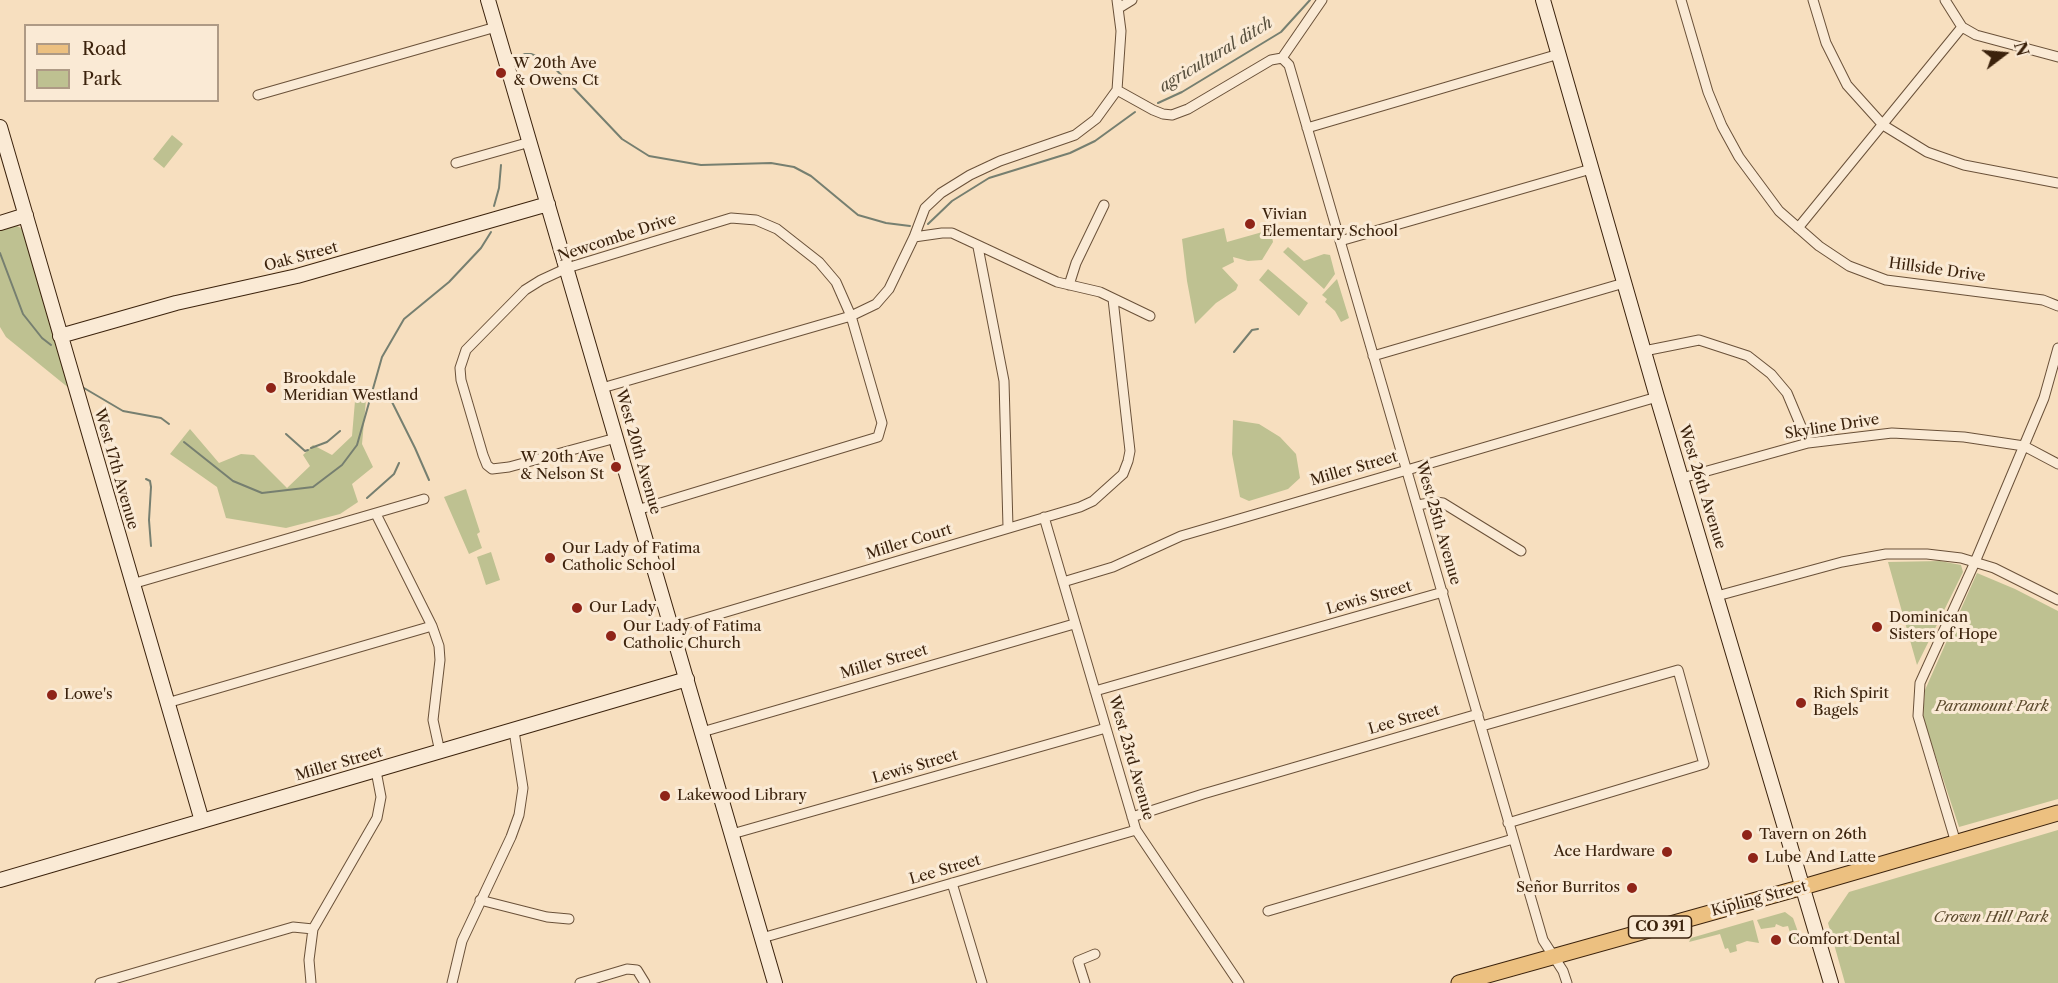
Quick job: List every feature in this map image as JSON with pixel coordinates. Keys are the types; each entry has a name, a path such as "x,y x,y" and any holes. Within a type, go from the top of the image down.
{"main road":[{"name":"Kipling Street","path":"1459,983 2058,813"}],"street":[{"name":"West 20th Avenue","path":"488,0 775,983"},
{"path":"602,388 852,316 876,304 889,289 915,237 925,208 948,188 1000,160 1074,135 1095,119 1117,90 1121,32 1118,4 1132,0"},
{"path":"1117,90 1163,114 1172,115 1188,109 1271,60 1282,58 1322,0"},
{"name":"West 26th Avenue","path":"1544,0 1657,397 1831,983"},
{"name":"Hillside Drive","path":"1681,0 1708,92 1722,126 1739,157 1779,211 1819,246 1849,266 1886,280 2043,300 2058,306"},
{"path":"1813,0 1826,43 1847,85 1883,125 1926,152 1964,165 2058,183"},
{"path":"1945,0 1962,27 1976,35 2058,57"},
{"path":"258,95 496,27"},
{"path":"1798,228 1962,27"},
{"path":"1307,128 1559,54"},
{"name":"West 25th Avenue","path":"1282,58 1287,62 1307,128 1482,726 1508,823 1544,939 1563,971 1567,983"},
{"name":"West 17th Avenue","path":"0,127 202,821"},
{"path":"456,163 530,142"},
{"path":"1340,241 1592,169"},
{"name":"Oak Street","path":"60,336 176,303 297,276 548,204"},
{"path":"1069,285 1076,263 1104,205"},
{"path":"0,223 26,215"},
{"name":"Newcombe Drive","path":"616,438 509,467 492,469 487,465 483,455 461,380 462,357 480,334 525,290 541,280 567,268 731,218 756,220 777,229 819,262 836,282 852,316 882,423 878,437 637,510"},
{"path":"915,237 952,233 1057,282 1100,292 1150,316"},
{"path":"978,247 1004,381 1008,527"},
{"path":"1373,356 1624,283"},
{"name":"Miller Court","path":"672,628 1080,507 1102,494 1123,474 1130,451 1113,299"},
{"path":"1644,351 1700,340 1748,356 1771,374 1787,393 1808,443"},
{"path":"1956,843 1918,716 1920,683 1975,562 2044,398 2058,348"},
{"name":"Miller Street","path":"1063,582 1113,567 1181,536 1657,397"},
{"name":"Skyline Drive","path":"1682,478 1808,443 1892,433 1964,437 2024,446 2058,464"},
{"path":"132,584 424,499"},
{"path":"1417,505 1443,503 1521,551"},
{"path":"376,514 432,626 439,646 440,660 433,720 440,752"},
{"name":"West 23rd Avenue","path":"1044,517 1136,830 1239,983"},
{"path":"1717,596 1842,562 1886,555 1927,554 1961,558 1994,568 2058,600"},
{"name":"Lewis Street","path":"1095,691 1443,592"},
{"name":"Miller Street","path":"702,732 1074,624"},
{"path":"167,703 432,626"},
{"path":"1482,726 1678,670 1704,764 1508,823"},
{"name":"Miller Street","path":"0,880 687,679"},
{"name":"Lee Street","path":"1132,817 1478,714"},
{"name":"Lewis Street","path":"732,834 1106,728"},
{"path":"453,983 462,941 511,837 522,798 522,777 514,731"},
{"path":"311,983 309,960 313,928 377,818 381,797 376,771"},
{"name":"Lee Street","path":"762,938 1136,830"},
{"path":"1268,911 1513,839"},
{"path":"952,883 982,983"},
{"path":"480,900 547,917 569,919"},
{"path":"100,983 293,927 313,928"},
{"path":"1085,983 1078,961 1095,954"},
{"path":"580,983 627,969 637,970 645,983"}],"green space":[{"path":"172,135 183,144 164,168 153,159"},
{"path":"15,225 24,233 70,389 6,337 0,327 0,230"},
{"path":"1224,228 1227,242 1266,231 1272,237 1273,242 1262,260 1248,261 1233,257 1234,262 1222,268 1238,285 1236,290 1216,303 1195,324 1182,239"},
{"path":"1288,247 1304,261 1324,254 1330,255 1335,274 1324,289 1283,252"},
{"path":"1268,269 1308,303 1299,316 1259,280"},
{"path":"1337,279 1349,318 1341,322 1322,295"},
{"path":"366,400 362,444 373,467 352,484 358,502 340,514 286,528 226,518 217,487 170,454 190,429 219,463 241,454 254,455 287,488 310,466 303,455 313,445 332,455 352,436 355,401"},
{"path":"1233,420 1259,424 1280,437 1296,454 1300,478 1288,489 1249,501 1240,497 1232,454"},
{"path":"466,489 480,532 477,534 482,548 469,554 444,497"},
{"path":"491,552 500,580 486,585 477,557"},
{"path":"1940,561 1961,565 1963,572 1917,665 1888,562"},
{"name":"Paramount Park","path":"1977,573 2058,611 2058,799 1959,827 1923,718 1925,690"},
{"name":"Crown Hill Park","path":"2058,830 2058,983 1845,983 1828,923 1849,892"},
{"path":"1785,912 1793,918 1802,943 1794,946 1788,926 1783,927 1776,924 1775,927 1761,929 1757,920"},
{"path":"1753,920 1759,943 1747,941 1736,945 1737,951 1730,953 1728,948 1725,949 1720,934 1689,942 1691,938"}],"waterway":[{"name":"agricultural ditch","path":"1158,103 1182,92 1281,32 1310,0"},
{"name":"agricultural ditch","path":"514,59 531,54 547,60 622,139 649,156 701,165 771,163 794,167 811,176 858,215 886,223 910,226"},
{"name":"agricultural ditch","path":"928,224 952,201 989,178 1070,153 1095,141 1135,112"},
{"name":"agricultural ditch","path":"494,206 499,188 501,165"},
{"name":"agricultural ditch","path":"184,442 233,481 262,493 313,487 342,465 357,445 382,357 404,319 449,282 481,248 491,232"},
{"name":"agricultural ditch","path":"0,253 23,314 42,338 51,345"},
{"path":"1234,352 1252,330 1258,329"},
{"name":"agricultural ditch","path":"84,388 123,411 161,418 169,424"},
{"path":"390,398 429,480"},
{"path":"311,448 327,442 340,431"},
{"path":"286,434 305,451 308,450"},
{"path":"367,498 394,474 399,463"},
{"path":"146,479 150,481 151,487 149,520 151,546"}],"place":[{"name":"W 20th Ave & Owens Ct","path":"501,73"},
{"name":"Vivian Elementary School","path":"1250,224"},
{"name":"Brookdale Meridian Westland","path":"271,388"},
{"name":"W 20th Ave & Nelson St","path":"616,467"},
{"name":"Our Lady of Fatima Catholic School","path":"550,558"},
{"name":"Our Lady","path":"577,608"},
{"name":"Dominican Sisters of Hope","path":"1877,627"},
{"name":"Our Lady of Fatima Catholic Church","path":"611,636"},
{"name":"Lowe's","path":"52,695"},
{"name":"Rich Spirit Bagels","path":"1801,703"},
{"name":"Lakewood Library","path":"665,796"},
{"name":"Tavern on 26th","path":"1747,835"},
{"name":"Ace Hardware","path":"1667,852"},
{"name":"Lube And Latte","path":"1753,858"},
{"name":"Señor Burritos","path":"1632,888"},
{"name":"Comfort Dental","path":"1776,940"}]}
